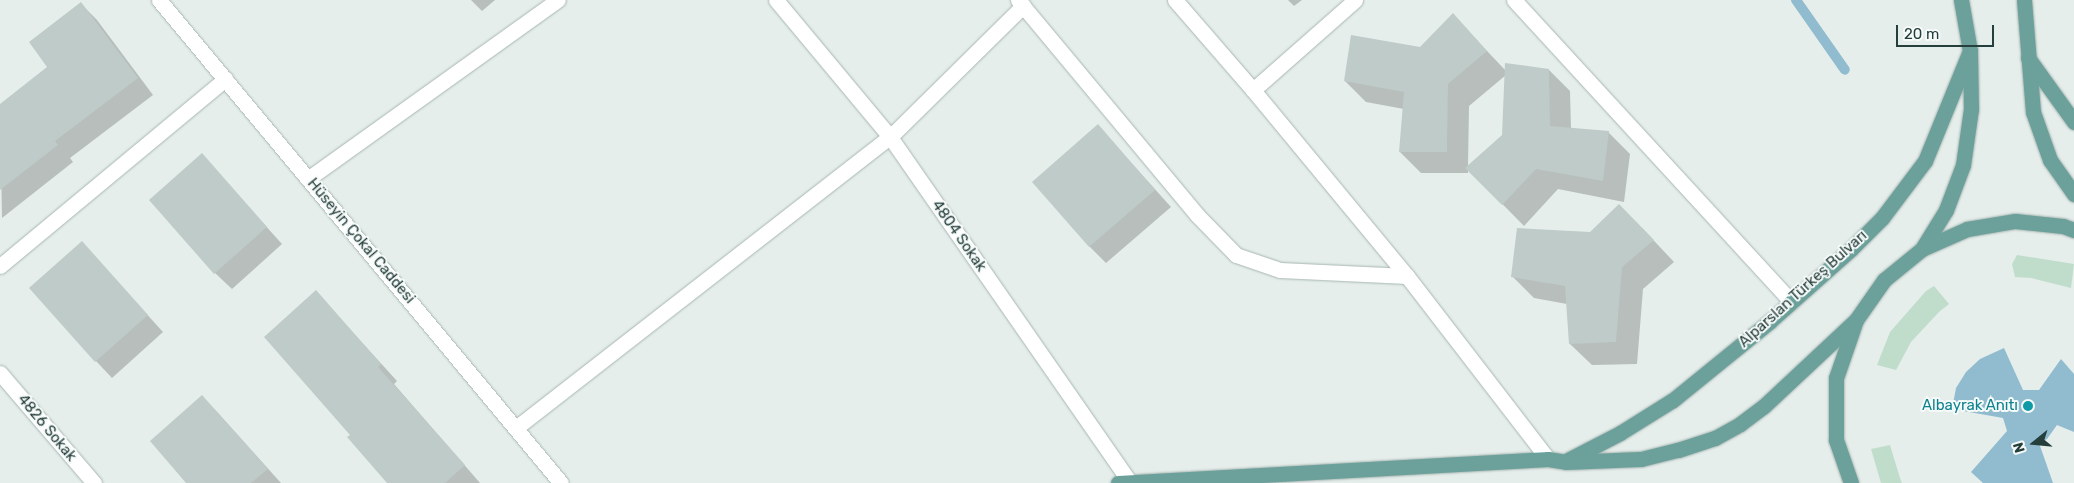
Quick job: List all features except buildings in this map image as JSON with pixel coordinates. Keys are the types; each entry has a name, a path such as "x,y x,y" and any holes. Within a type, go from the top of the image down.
{"main road":[{"path":"1922,249 1946,210 1963,165 1971,109 1970,51 1961,0"},
{"path":"2024,0 2033,112 2050,160 2074,194"},
{"name":"Alparslan Türkeş Bulvarı","path":"1566,462 1620,433 1673,400 1792,302 1882,218 1925,161 1970,51"},
{"path":"2028,58 2074,122"},
{"path":"1124,482 1548,459 1566,462 1640,459 1678,450 1715,438 1740,424 1764,406 1856,320 1884,280 1922,249 1966,229 2015,222 2064,226 2074,230"},
{"path":"1851,483 1836,440 1836,378 1856,320"}],"street":[{"name":"Hüseyin Çokal Caddesi","path":"159,0 517,427 561,483"},
{"path":"309,178 558,0"},
{"name":"4804 Sokak","path":"776,0 890,137 1124,482"},
{"path":"1175,0 1253,90 1406,276 1548,459"},
{"path":"1253,90 1355,0"},
{"path":"1514,0 1792,302"},
{"path":"517,427 890,137 1021,3 1197,215 1236,255 1280,270 1406,276"},
{"path":"0,266 225,79"},
{"name":"4826 Sokak","path":"0,373 94,483"}],"green space":[{"path":"2017,255 2074,264 2071,288 2031,278 2015,277 2012,264"},
{"path":"1934,286 1949,304 1911,342 1896,370 1877,365 1890,332 1926,291"},
{"path":"1890,445 1902,483 1881,483 1871,449"}],"water":[{"path":"2004,348 2023,390 2039,390 2061,359 2074,374 2074,432 2057,425 2047,439 2039,443 2053,483 1983,483 1971,472 2007,431 2003,418 1952,409 1956,388 1966,372 1980,359"}],"waterway":[{"path":"1796,0 1845,70"}],"place":[{"name":"Albayrak Anıtı","path":"2028,406"}]}
